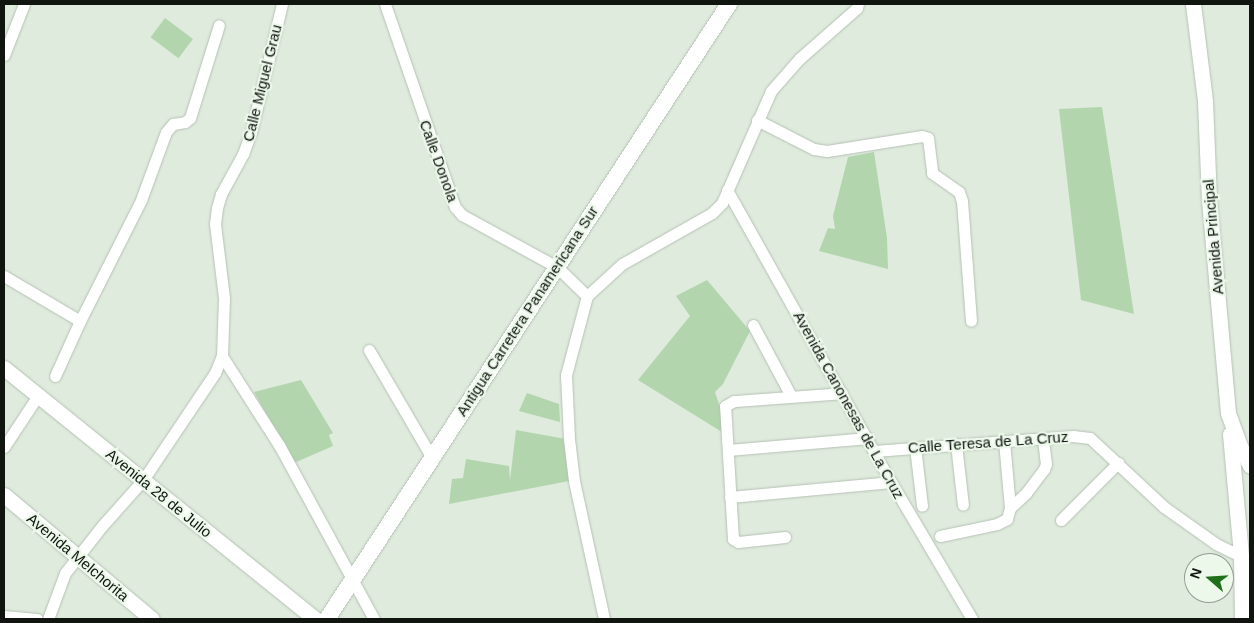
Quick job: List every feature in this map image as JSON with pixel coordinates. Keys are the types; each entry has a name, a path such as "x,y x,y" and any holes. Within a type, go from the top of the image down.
{"highway":[{"name":"Antigua Carretera Panamericana Sur","path":"327,619 729,4"}],"main road":[{"name":"Avenida Principal","path":"1193,4 1205,101 1210,200 1228,413 1240,446 1250,466"},
{"name":"Avenida 28 de Julio","path":"4,368 37,397 315,619"},
{"path":"1228,413 1241,556 1242,619"},
{"path":"1234,484 1242,478 1250,476"},
{"name":"Avenida Melchorita","path":"4,495 152,619"}],"street":[{"path":"4,55 24,4"},
{"name":"Calle Miguel Grau","path":"48,619 65,573 76,556 143,480 215,373 222,356 224,298 215,224 216,208 221,194 244,154 282,4"},
{"name":"Calle Donola","path":"385,4 455,207 462,215 557,267 587,296"},
{"path":"604,619 574,481 569,439 566,375 587,296 622,264 712,213 722,203 771,91 799,59 856,8 858,4"},
{"path":"55,376 140,200 166,132 173,124 185,122 190,118 219,25"},
{"path":"757,120 814,149 827,151 922,136 928,138 932,173 956,188 961,195 971,321"},
{"name":"Avenida Canonesas de La Cruz","path":"727,190 891,482 972,619"},
{"path":"4,276 80,321"},
{"path":"753,325 791,396"},
{"path":"369,350 432,458"},
{"path":"222,356 279,444 374,619"},
{"path":"785,536 734,541 724,410 728,403 842,393"},
{"path":"4,447 37,397"},
{"name":"Calle Teresa de La Cruz","path":"874,451 1082,435 1090,438 1182,520 1216,544 1241,556"},
{"path":"728,450 868,438"},
{"path":"1010,508 1026,493 1044,469 1046,464 1043,438"},
{"path":"940,536 1003,522 1007,519 1010,508 1004,441"},
{"path":"956,444 963,505"},
{"path":"915,448 922,506"},
{"path":"1061,520 1118,463"},
{"path":"730,497 891,482"},
{"path":"4,616 37,619"}],"green space":[{"path":"165,18 193,39 179,58 151,37"},
{"path":"1102,107 1134,314 1081,300 1059,109"},
{"path":"874,152 887,238 888,269 819,251 828,228 835,229 833,216 848,157"},
{"path":"707,280 750,331 723,384 715,392 730,437 638,380 690,316 676,296"},
{"path":"301,380 333,433 329,435 333,446 294,463 254,392"},
{"path":"527,393 559,404 560,422 519,411"},
{"path":"516,430 566,439 569,481 449,504 452,479 463,478 466,459 509,466 510,480"}]}
